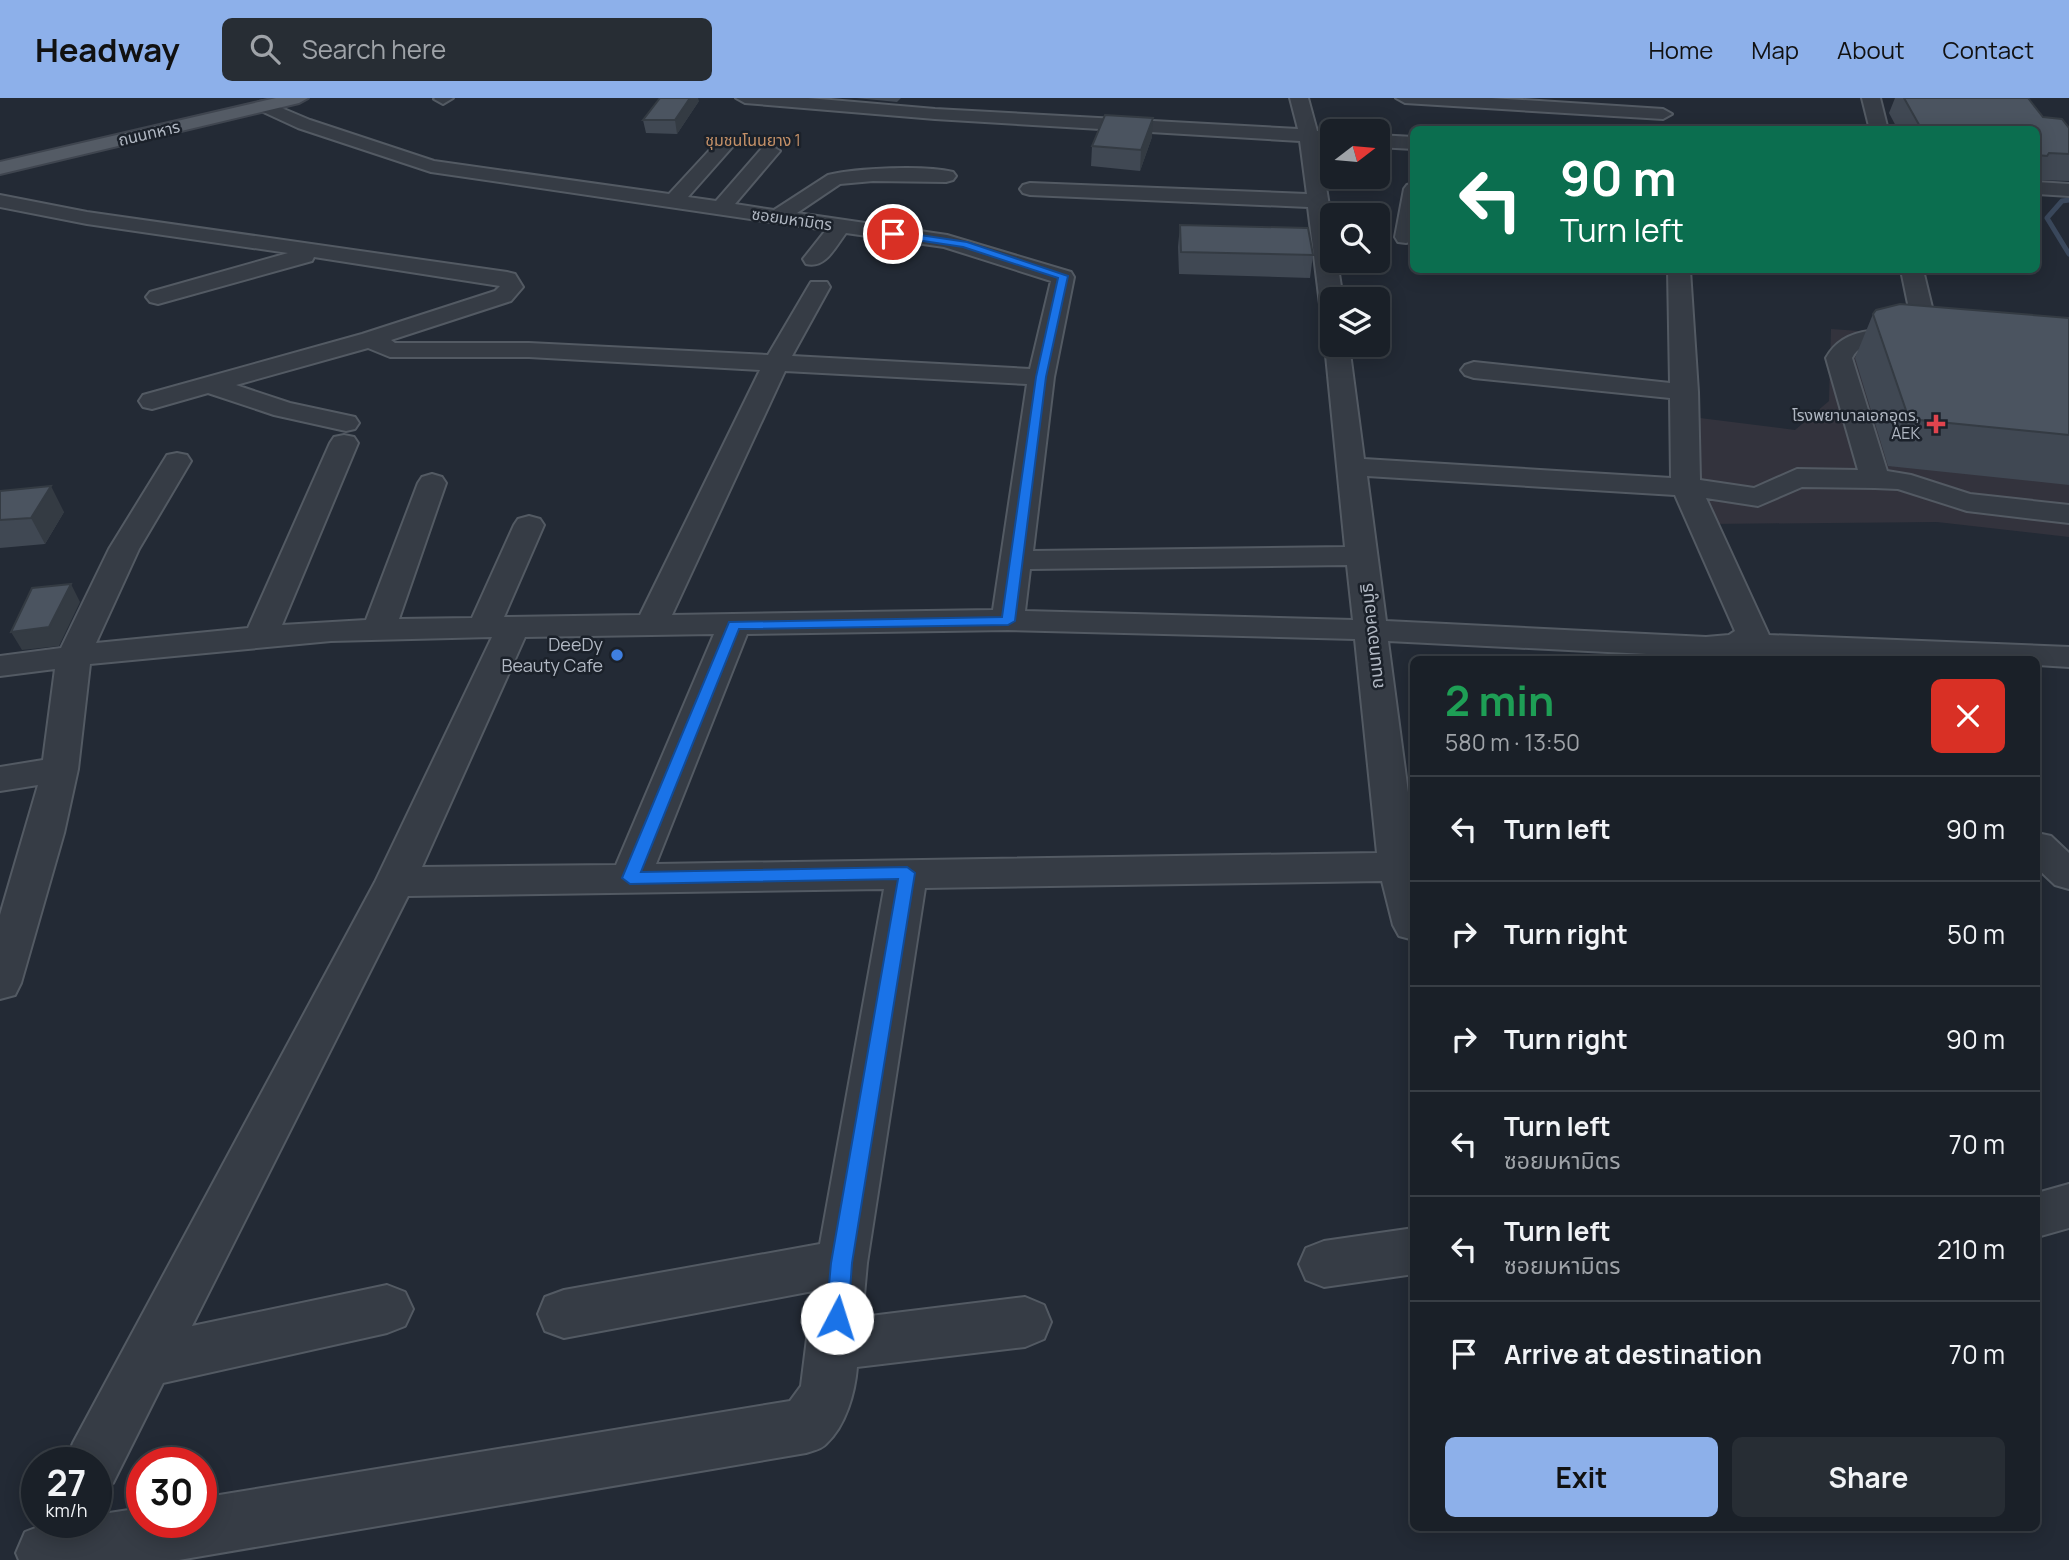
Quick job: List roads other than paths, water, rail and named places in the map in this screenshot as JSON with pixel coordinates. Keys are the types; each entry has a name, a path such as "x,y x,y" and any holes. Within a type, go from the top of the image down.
{"main road":[{"name":"ถนนทหาร","path":"0,158 259,100 299,98"},
{"name":"ถนนทหาร","path":"0,168 259,100"}],"street":[{"path":"745,98 936,114 1320,136"},
{"path":"936,114 947,98"},
{"path":"1299,98 1309,136 1330,287"},
{"path":"1405,98 1520,102 1663,114"},
{"path":"1871,98 1878,126"},
{"name":"ซอยมหามิตร","path":"259,100 304,124 431,166 964,244 1063,276 1041,377 1008,621"},
{"path":"1390,142 1410,143"},
{"path":"673,202 725,145"},
{"path":"720,209 770,151"},
{"path":"777,217 835,179 873,175 946,176"},
{"path":"2040,187 2069,190"},
{"path":"1030,189 1318,201"},
{"path":"0,201 87,218 470,273 507,279 511,283 512,287 503,296 371,339 152,401"},
{"path":"1406,237 1410,213"},
{"path":"814,259 840,226"},
{"path":"158,297 316,252"},
{"path":"1679,273 1686,487 1753,634 1737,644"},
{"path":"1913,273 1925,328"},
{"path":"651,626 775,365 819,287"},
{"path":"1875,480 1839,358 1847,345 1861,341 1901,338 1945,344"},
{"path":"371,339 390,351 528,350 1041,377"},
{"name":"ถนนทองคอมูธิ","path":"1339,357 1354,467 1398,866 1410,910"},
{"path":"1474,370 1685,392"},
{"path":"209,385 345,433 261,636"},
{"path":"0,983 7,945 45,834 60,769 74,655 124,549 177,461"},
{"path":"1354,467 1686,487 1758,497 1797,478 1901,481 1966,502 2069,514"},
{"path":"379,629 432,483"},
{"path":"101,1447 395,882 497,629 529,525"},
{"path":"1017,561 1363,555"},
{"path":"0,666 74,655 261,636 379,629 1008,621 1372,630 1706,647 1737,644 2069,657"},
{"path":"630,878 734,625"},
{"path":"0,779 60,769"},
{"path":"2040,849 2069,875"},
{"path":"395,882 1398,866"},
{"path":"50,1545 806,1426 821,1405 828,1386 842,1263 907,873"},
{"path":"2040,1214 2069,1206"},
{"path":"1324,1264 1410,1252"},
{"path":"564,1314 842,1263"},
{"path":"146,1361 387,1309"},
{"path":"834,1345 1024,1322"}],"waterway":[{"path":"2069,200 2062,201 2047,218 2069,254"}],"place":[{"name":"โรงพยาบาลเอกอุดร, AEK","path":"1936,424"},
{"name":"DeeDy Beauty Cafe","path":"617,655"}],"district":[{"name":"ชุมชนโนนยาง 1","path":"753,140"}]}
